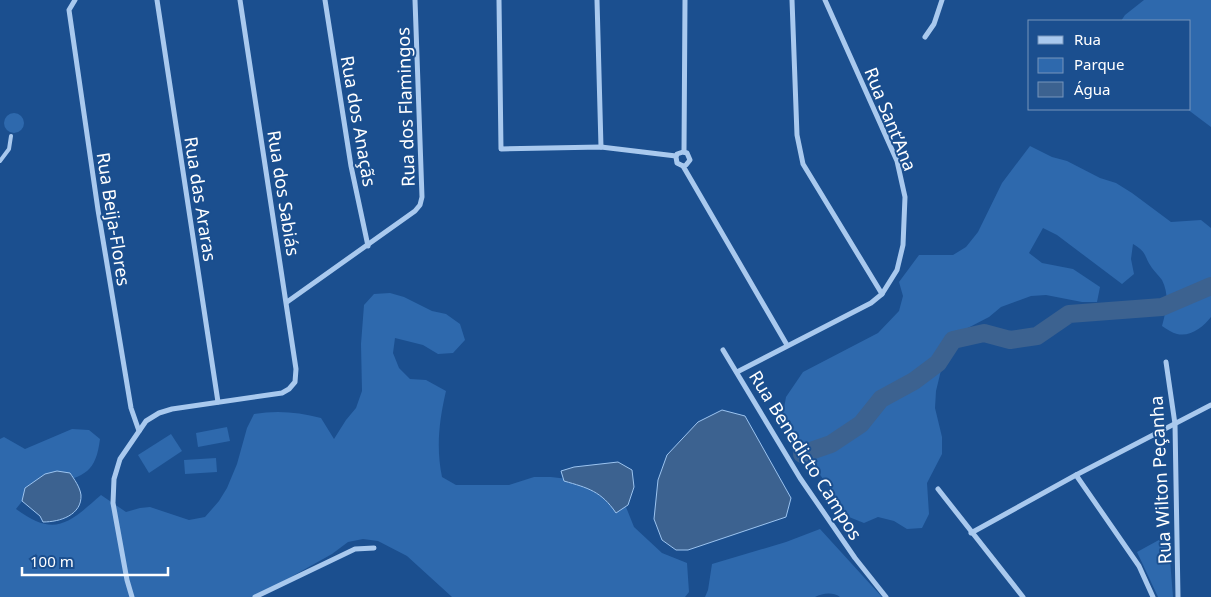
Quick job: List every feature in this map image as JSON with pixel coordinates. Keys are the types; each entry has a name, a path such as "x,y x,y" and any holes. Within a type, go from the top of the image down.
{"street":[{"name":"Rua Beija-Flores","path":"75,0 69,10 98,210 131,408 139,431"},
{"name":"Rua das Araras","path":"157,0 218,402"},
{"name":"Rua dos Sabiás","path":"218,402 282,392 289,389 295,382 296,369 240,0"},
{"name":"Rua dos Anaçãs","path":"325,0 351,166 368,246"},
{"name":"Rua dos Flamingos","path":"368,246 415,211 420,205 422,197 415,0"},
{"path":"499,0 501,149 602,147 676,156"},
{"path":"597,0 602,147"},
{"path":"683,166 690,160 687,153 684,152 685,0"},
{"path":"792,0 797,135 803,164 882,294"},
{"name":"Rua Sant’Ana","path":"737,372 871,303 891,283 902,257 905,197 896,161 824,0"},
{"path":"925,37 934,24 942,0"},
{"path":"676,156 679,152 684,152"},
{"path":"676,156 677,163 683,166 787,346"},
{"path":"287,302 368,246"},
{"name":"Rua Benedicto Campos","path":"723,350 800,478 855,558 886,597"},
{"name":"Rua Wilton Peçanha","path":"1166,362 1175,424 1178,597"},
{"path":"132,597 127,580 113,503 114,480 120,459 146,420 172,409 218,402"},
{"path":"971,533 1076,475 1211,405"},
{"path":"1076,475 1139,566 1152,597"},
{"path":"938,489 1023,597"},
{"path":"255,597 355,549 374,548"}],"lane":[{"path":"0,160 8,149 11,136"}],"green space":[{"path":"1144,0 1211,0 1211,127 1188,110 1191,110 1191,20 1122,20 1125,15"},
{"path":"14,113 21,116 24,123 21,130 14,133 7,130 4,123 7,116"},
{"path":"1030,146 1052,157 1067,161 1100,178 1116,183 1171,222 1201,220 1211,228 1211,317 1192,333 1182,335 1171,332 1162,326 1165,315 1166,292 1162,280 1141,250 1133,244 1131,259 1134,274 1122,284 1057,235 1043,228 1029,253 1042,263 1073,269 1100,287 1097,302 1082,302 1046,295 1031,296 1001,307 989,317 960,332 949,348 943,362 936,391 935,408 942,437 942,454 927,483 929,514 922,528 907,529 894,521 878,517 864,523 849,517 782,419 786,397 803,372 878,333 899,311 903,296 899,282 919,255 953,255 966,247 978,232 1002,183"},
{"path":"390,293 404,297 432,311 446,314 460,324 465,340 453,353 438,354 423,345 395,338 393,353 399,368 410,379 426,380 446,391 439,434 439,456 442,477 456,485 509,485 534,477 593,482 622,497 634,527 662,553 687,563 689,592 685,597 452,597 407,556 378,541 363,539 348,542 332,554 255,597 0,597 0,439 4,437 25,449 72,429 89,430 100,439 95,459 87,471 74,478 39,487 29,494 16,509 41,523 52,525 70,519 101,495 126,512 150,507 189,520 205,517 227,488 237,464 247,428 254,414 288,412 321,418 334,439 356,408 362,391 361,344 364,305 374,294"},
{"path":"227,427 230,441 198,447 196,433"},
{"path":"171,434 182,451 149,473 138,455"},
{"path":"216,458 217,472 185,474 184,460"},
{"path":"820,529 882,597 840,597 828,594 815,597 705,597 712,564 786,542"},
{"path":"1168,535 1173,597 1158,597 1137,552"}],"water":[{"path":"722,410 745,416 791,498 786,517 688,550 676,550 662,540 654,519 658,480 667,455 698,422"},
{"path":"618,462 632,470 634,487 628,505 616,513 605,500 593,491 564,481 561,471 574,467"},
{"path":"57,471 70,473 77,483 81,495 80,502 78,508 69,516 56,521 43,522 40,516 22,501 25,488 45,474"}],"waterway":[{"path":"802,454 831,444 861,424 881,399 914,381 938,363 953,340 984,333 1010,340 1037,336 1069,314 1162,307 1211,286"}]}
